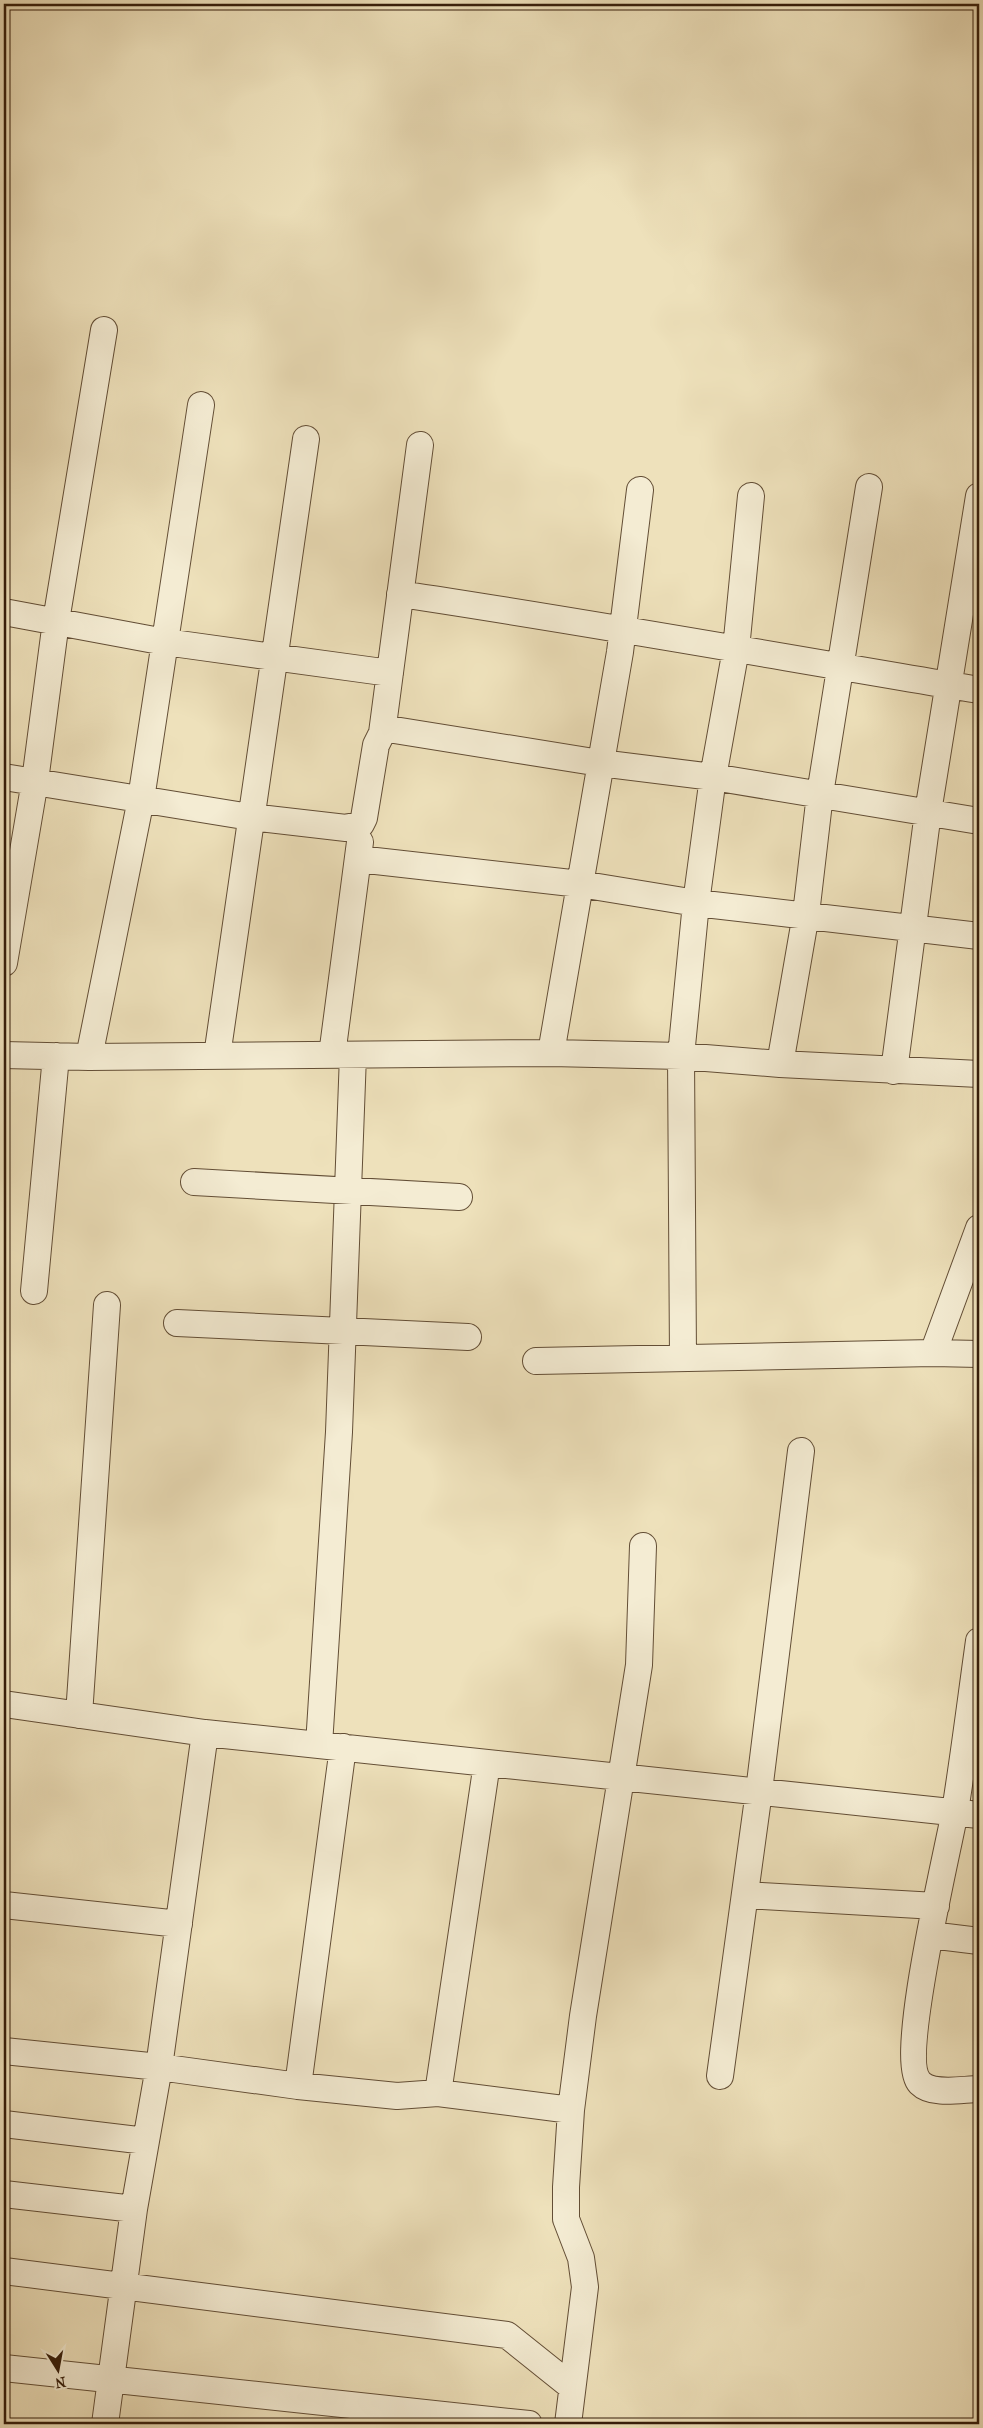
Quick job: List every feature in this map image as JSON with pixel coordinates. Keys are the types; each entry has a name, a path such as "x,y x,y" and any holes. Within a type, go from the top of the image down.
{"street":[{"path":"4,963 34,781 56,621 104,330"},
{"path":"88,1057 141,799 201,406"},
{"path":"217,1056 250,817 306,440"},
{"path":"298,2086 331,1746 334,1522 348,1192 343,1055 361,824 364,818 376,745 382,733 420,445"},
{"path":"780,1064 806,914 820,794 842,667 869,487"},
{"path":"551,1053 620,652 640,490"},
{"path":"683,1358 681,1056 696,903 713,777 736,649 751,496"},
{"path":"894,1071 928,812 979,496"},
{"path":"400,594 622,628 979,690"},
{"path":"4,612 165,642 390,673"},
{"path":"382,733 388,729 408,731 600,763 713,777 979,821"},
{"path":"4,777 250,817 346,828 361,824"},
{"path":"358,859 580,884 696,903 806,914 979,936"},
{"path":"4,1055 88,1057 551,1053 681,1056 894,1071 979,1074"},
{"path":"34,1291 56,1056"},
{"path":"194,1182 459,1197"},
{"path":"933,1353 979,1228"},
{"path":"78,1715 107,1305"},
{"path":"177,1324 468,1337"},
{"path":"536,1361 933,1353 979,1354"},
{"path":"720,2076 759,1791 801,1451"},
{"path":"568,2424 585,2287 581,2258 566,2219 571,2110 583,2016 639,1665 643,1546"},
{"path":"979,1641 967,1813 936,1906 918,1996 913,2060 915,2074 920,2084 936,2090 979,2089"},
{"path":"4,1704 205,1732 967,1813"},
{"path":"106,2424 134,2209 159,2067 205,1732"},
{"path":"438,2093 487,1763"},
{"path":"745,1895 936,1906"},
{"path":"4,1905 178,1924"},
{"path":"930,1936 979,1941"},
{"path":"4,2051 159,2067 298,2086 397,2096 438,2093 571,2110"},
{"path":"4,2124 146,2141"},
{"path":"4,2194 134,2209"},
{"path":"4,2271 507,2335 572,2386"},
{"path":"4,2368 529,2424"}]}
